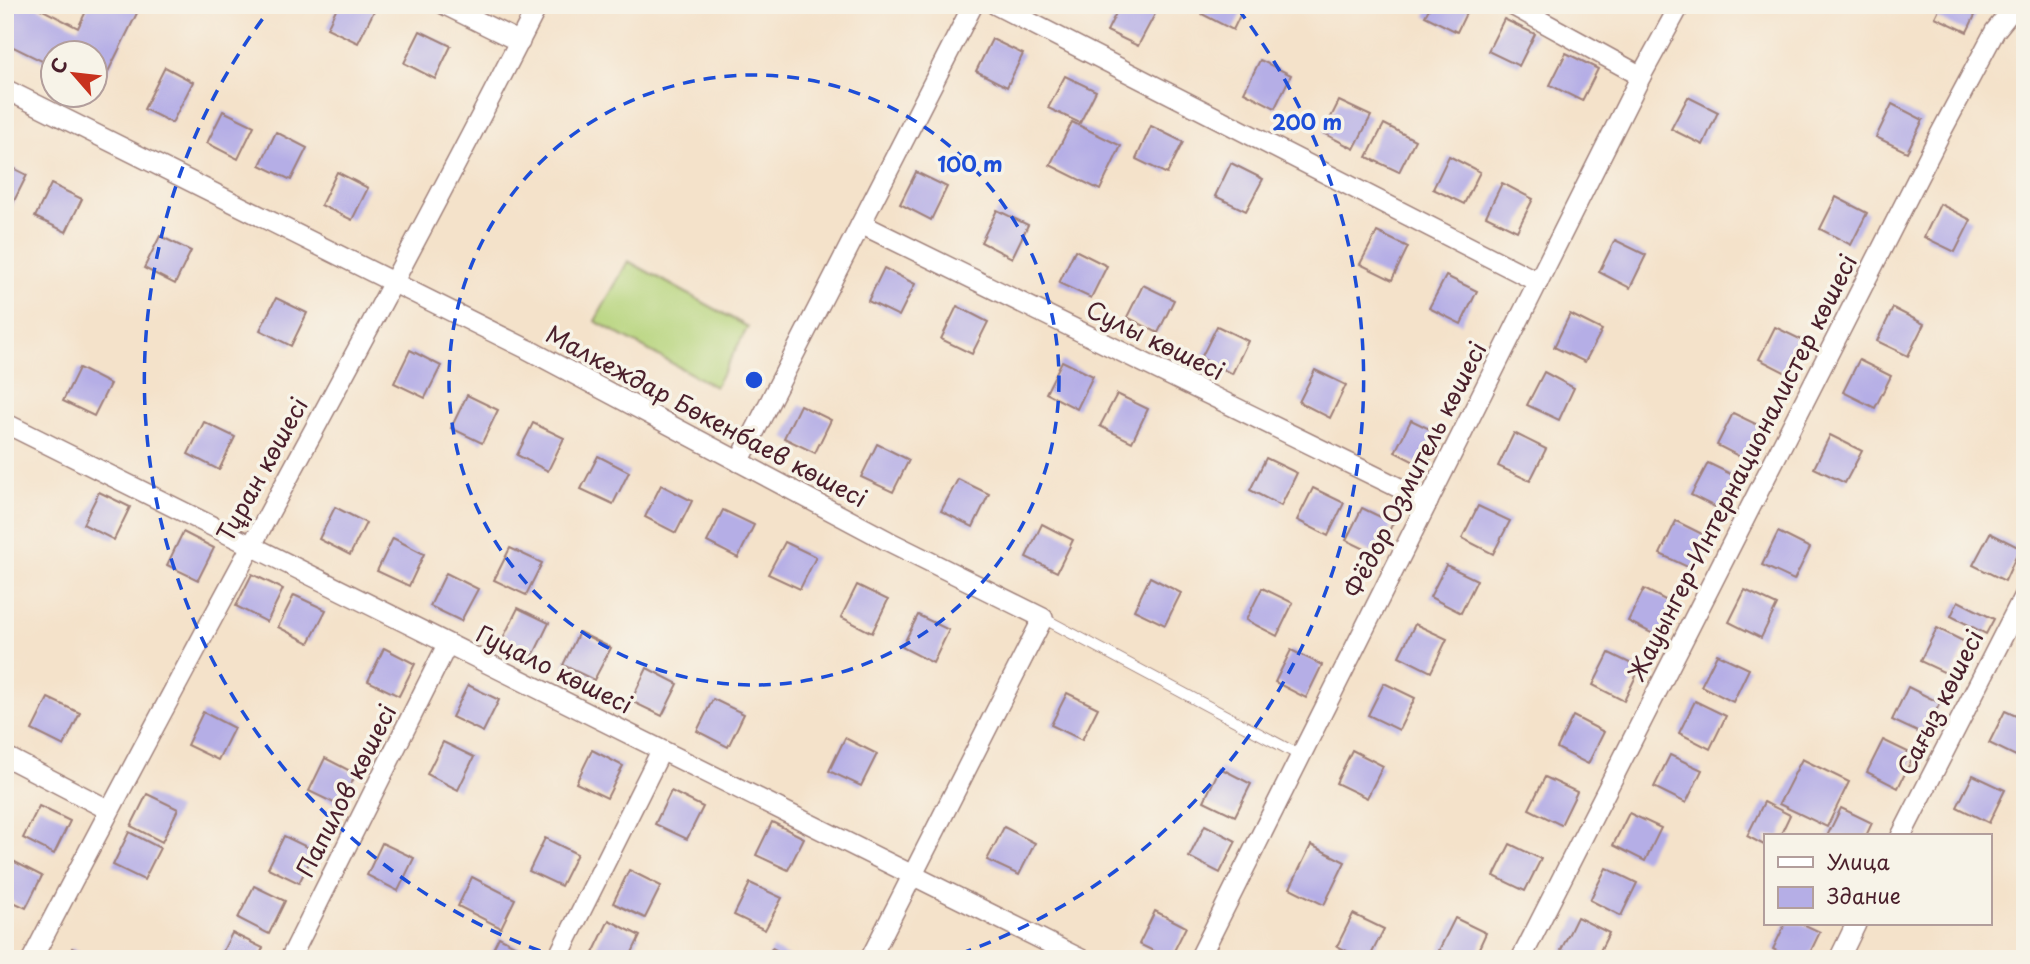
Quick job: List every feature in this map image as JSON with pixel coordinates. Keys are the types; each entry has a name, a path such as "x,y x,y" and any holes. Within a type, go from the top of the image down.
{"street":[{"path":"446,5 520,42"},
{"name":"Тұран көшесі","path":"32,959 251,544 393,283 538,5"},
{"path":"738,462 974,5"},
{"path":"996,5 1538,282"},
{"path":"1512,5 1641,76"},
{"name":"Фёдор Озмитель көшесі","path":"1199,959 1641,76 1680,5"},
{"name":"Жауынгер-Интернационалистер көшесі","path":"1521,959 1938,138 1994,32 2017,5"},
{"name":"Малкеждар Бөкенбаев көшесі","path":"5,89 527,349 888,541 1043,618"},
{"name":"Сулы көшесі","path":"861,224 1428,502"},
{"name":"Гуцало көшесі","path":"5,423 1081,959"},
{"name":"Сағыз көшесі","path":"1902,834 2025,593"},
{"path":"870,959 1043,618"},
{"name":"Папилов көшесі","path":"290,959 447,645"},
{"path":"557,959 661,751"},
{"path":"5,756 109,810"},
{"path":"1839,959 1855,926"}],"lane":[{"path":"1043,618 1301,756"}],"green space":[{"path":"628,261 748,327 715,387 595,321"}],"building":[{"path":"8,5 33,5 78,28 89,5 141,5 108,72 108,38 38,38 38,59 5,43 5,11"},
{"path":"338,5 363,5 374,11 358,43 327,28"},
{"path":"1120,5 1137,5 1155,14 1138,46 1107,31"},
{"path":"1206,5 1245,5 1233,30 1202,14"},
{"path":"1431,5 1470,5 1457,32 1425,16"},
{"path":"1941,5 1980,5 1967,32 1935,17"},
{"path":"1504,19 1535,34 1519,66 1488,51"},
{"path":"420,31 451,46 435,79 404,63"},
{"path":"992,39 1023,54 1007,87 976,71"},
{"path":"1566,53 1598,69 1582,101 1550,85"},
{"path":"1260,60 1291,75 1275,108 1244,92"},
{"path":"165,67 193,82 172,123 144,109"},
{"path":"1065,76 1096,91 1080,123 1048,108"},
{"path":"1688,97 1718,112 1703,145 1671,129"},
{"path":"1339,101 1371,116 1354,149 1323,133"},
{"path":"1892,104 1923,120 1907,152 1876,137"},
{"path":"223,111 254,126 238,159 207,143"},
{"path":"1072,122 1121,146 1100,190 1050,165"},
{"path":"1384,124 1415,140 1399,172 1367,157"},
{"path":"1151,126 1183,142 1167,174 1136,159"},
{"path":"276,132 307,148 291,180 260,165"},
{"path":"1449,156 1480,172 1464,204 1433,189"},
{"path":"1231,163 1263,179 1246,211 1215,196"},
{"path":"5,164 27,175 11,207 5,204"},
{"path":"337,172 368,188 352,220 321,205"},
{"path":"916,172 947,187 931,220 900,204"},
{"path":"1502,183 1533,199 1517,231 1486,216"},
{"path":"51,184 82,199 66,232 35,217"},
{"path":"1836,197 1867,213 1851,245 1820,229"},
{"path":"1940,204 1971,220 1955,252 1924,237"},
{"path":"997,210 1028,225 1012,258 981,242"},
{"path":"1377,232 1408,247 1392,280 1360,264"},
{"path":"160,236 191,251 175,284 144,268"},
{"path":"1615,240 1646,255 1630,288 1599,272"},
{"path":"1075,250 1107,266 1091,298 1059,283"},
{"path":"884,268 915,284 899,316 868,301"},
{"path":"1446,276 1477,291 1461,324 1429,308"},
{"path":"1143,285 1174,300 1158,333 1127,317"},
{"path":"276,298 307,313 291,346 260,330"},
{"path":"957,306 988,322 972,354 941,339"},
{"path":"1893,308 1924,324 1908,356 1877,341"},
{"path":"1570,314 1602,330 1585,362 1554,347"},
{"path":"1217,326 1248,341 1232,374 1201,358"},
{"path":"1775,327 1806,342 1790,375 1759,359"},
{"path":"410,350 441,366 425,398 394,383"},
{"path":"1859,360 1891,376 1875,408 1843,392"},
{"path":"1062,361 1093,376 1077,409 1046,393"},
{"path":"79,368 110,384 94,416 63,401"},
{"path":"1315,370 1346,385 1330,418 1299,402"},
{"path":"1544,372 1574,388 1559,420 1527,405"},
{"path":"1117,394 1148,409 1132,442 1100,426"},
{"path":"467,395 498,410 482,443 451,428"},
{"path":"800,405 831,420 815,453 784,438"},
{"path":"1733,413 1764,428 1748,461 1717,445"},
{"path":"1411,420 1442,435 1426,468 1395,452"},
{"path":"204,422 235,437 219,470 188,454"},
{"path":"533,423 564,438 548,471 517,455"},
{"path":"1514,433 1546,449 1530,481 1498,466"},
{"path":"1830,435 1862,451 1845,483 1814,468"},
{"path":"877,444 909,460 893,492 861,477"},
{"path":"598,456 629,472 613,504 581,489"},
{"path":"1266,458 1297,473 1281,506 1250,490"},
{"path":"1708,463 1739,478 1723,511 1691,495"},
{"path":"958,479 989,494 973,527 941,511"},
{"path":"661,485 692,501 676,533 645,517"},
{"path":"1313,488 1344,503 1328,536 1297,520"},
{"path":"99,492 130,507 114,540 83,524"},
{"path":"1478,506 1510,521 1493,554 1462,538"},
{"path":"335,507 366,523 350,555 319,539"},
{"path":"1362,508 1393,523 1377,555 1346,540"},
{"path":"723,510 754,525 738,558 707,542"},
{"path":"1676,521 1708,537 1692,569 1660,554"},
{"path":"1042,524 1073,540 1057,572 1026,557"},
{"path":"183,532 214,548 198,580 167,565"},
{"path":"1778,532 1810,548 1794,580 1762,565"},
{"path":"1990,533 2020,548 2005,581 1973,565"},
{"path":"393,538 424,554 409,586 377,571"},
{"path":"785,542 816,557 800,589 768,574"},
{"path":"510,548 542,563 526,595 494,580"},
{"path":"1446,565 1477,580 1461,613 1430,597"},
{"path":"446,573 478,589 461,621 430,606"},
{"path":"252,574 283,589 267,622 236,606"},
{"path":"1150,577 1181,593 1165,625 1134,610"},
{"path":"857,585 888,600 872,633 841,617"},
{"path":"1262,588 1293,603 1277,636 1246,620"},
{"path":"1644,589 1675,605 1659,637 1628,621"},
{"path":"1745,590 1777,605 1761,638 1729,622"},
{"path":"294,595 326,610 309,643 278,627"},
{"path":"1958,601 1994,619 1986,634 1951,616"},
{"path":"518,608 549,623 533,656 502,640"},
{"path":"918,615 949,630 933,663 902,647"},
{"path":"1415,624 1447,639 1431,672 1399,656"},
{"path":"1937,628 1967,643 1952,676 1920,661"},
{"path":"579,632 611,648 594,680 563,665"},
{"path":"384,648 415,664 399,696 368,681"},
{"path":"1291,650 1322,665 1306,698 1275,682"},
{"path":"1609,653 1640,668 1624,701 1593,685"},
{"path":"1717,654 1749,669 1733,702 1701,686"},
{"path":"647,668 678,684 662,716 631,701"},
{"path":"1384,683 1415,698 1399,730 1368,715"},
{"path":"468,685 499,700 483,732 452,717"},
{"path":"1908,687 1940,703 1924,735 1892,720"},
{"path":"1067,693 1098,708 1082,740 1051,725"},
{"path":"48,698 80,713 64,746 32,730"},
{"path":"713,699 744,714 728,747 697,731"},
{"path":"1695,701 1726,716 1710,749 1679,733"},
{"path":"2005,711 2025,720 2025,750 2020,758 1989,743"},
{"path":"203,712 234,728 218,760 187,745"},
{"path":"1573,716 1604,732 1588,764 1557,748"},
{"path":"845,738 877,754 861,786 829,771"},
{"path":"1883,740 1914,755 1898,788 1867,772"},
{"path":"443,742 474,757 458,790 427,774"},
{"path":"592,750 623,766 607,798 576,783"},
{"path":"1352,750 1383,766 1367,798 1336,783"},
{"path":"1670,755 1702,770 1686,803 1654,787"},
{"path":"325,758 356,774 340,806 309,791"},
{"path":"1802,759 1849,782 1827,827 1779,804"},
{"path":"1220,768 1251,784 1235,816 1204,801"},
{"path":"1973,775 2005,790 1989,823 1957,807"},
{"path":"1545,777 1577,792 1561,825 1529,809"},
{"path":"671,791 703,807 687,839 655,824"},
{"path":"147,794 178,809 162,842 131,826"},
{"path":"1764,802 1790,815 1781,834 1764,834 1764,845 1747,836"},
{"path":"39,806 70,821 54,854 23,838"},
{"path":"1841,808 1872,823 1867,834 1828,834"},
{"path":"1629,813 1661,828 1645,861 1613,845"},
{"path":"772,822 804,838 788,870 756,855"},
{"path":"1205,825 1236,841 1220,873 1189,857"},
{"path":"1004,827 1035,843 1019,875 987,860"},
{"path":"129,832 160,848 144,880 113,865"},
{"path":"284,836 315,851 299,883 268,868"},
{"path":"545,838 577,854 561,886 529,871"},
{"path":"382,843 414,858 398,891 367,875"},
{"path":"1510,844 1541,859 1525,891 1494,876"},
{"path":"1311,845 1345,862 1324,905 1290,888"},
{"path":"11,860 42,876 26,908 5,898 5,872"},
{"path":"1606,868 1637,883 1621,916 1590,900"},
{"path":"629,870 661,886 645,918 613,903"},
{"path":"472,877 515,899 501,928 458,906"},
{"path":"750,883 782,898 765,930 734,915"},
{"path":"254,886 285,901 269,934 238,918"},
{"path":"1155,911 1186,927 1170,959 1139,944"},
{"path":"1353,914 1384,929 1369,959 1362,959 1337,946"},
{"path":"1577,917 1609,933 1596,959 1580,959 1561,950"},
{"path":"1455,918 1486,933 1474,959 1456,959 1439,950"},
{"path":"609,920 640,936 629,959 605,959 593,953"},
{"path":"1784,926 1807,926 1820,932 1807,959 1792,959 1773,949"},
{"path":"232,933 263,948 258,959 219,959"},
{"path":"499,937 530,953 527,959 488,959"},
{"path":"72,948 95,959 67,959"},
{"path":"772,948 793,959 767,959"}]}
